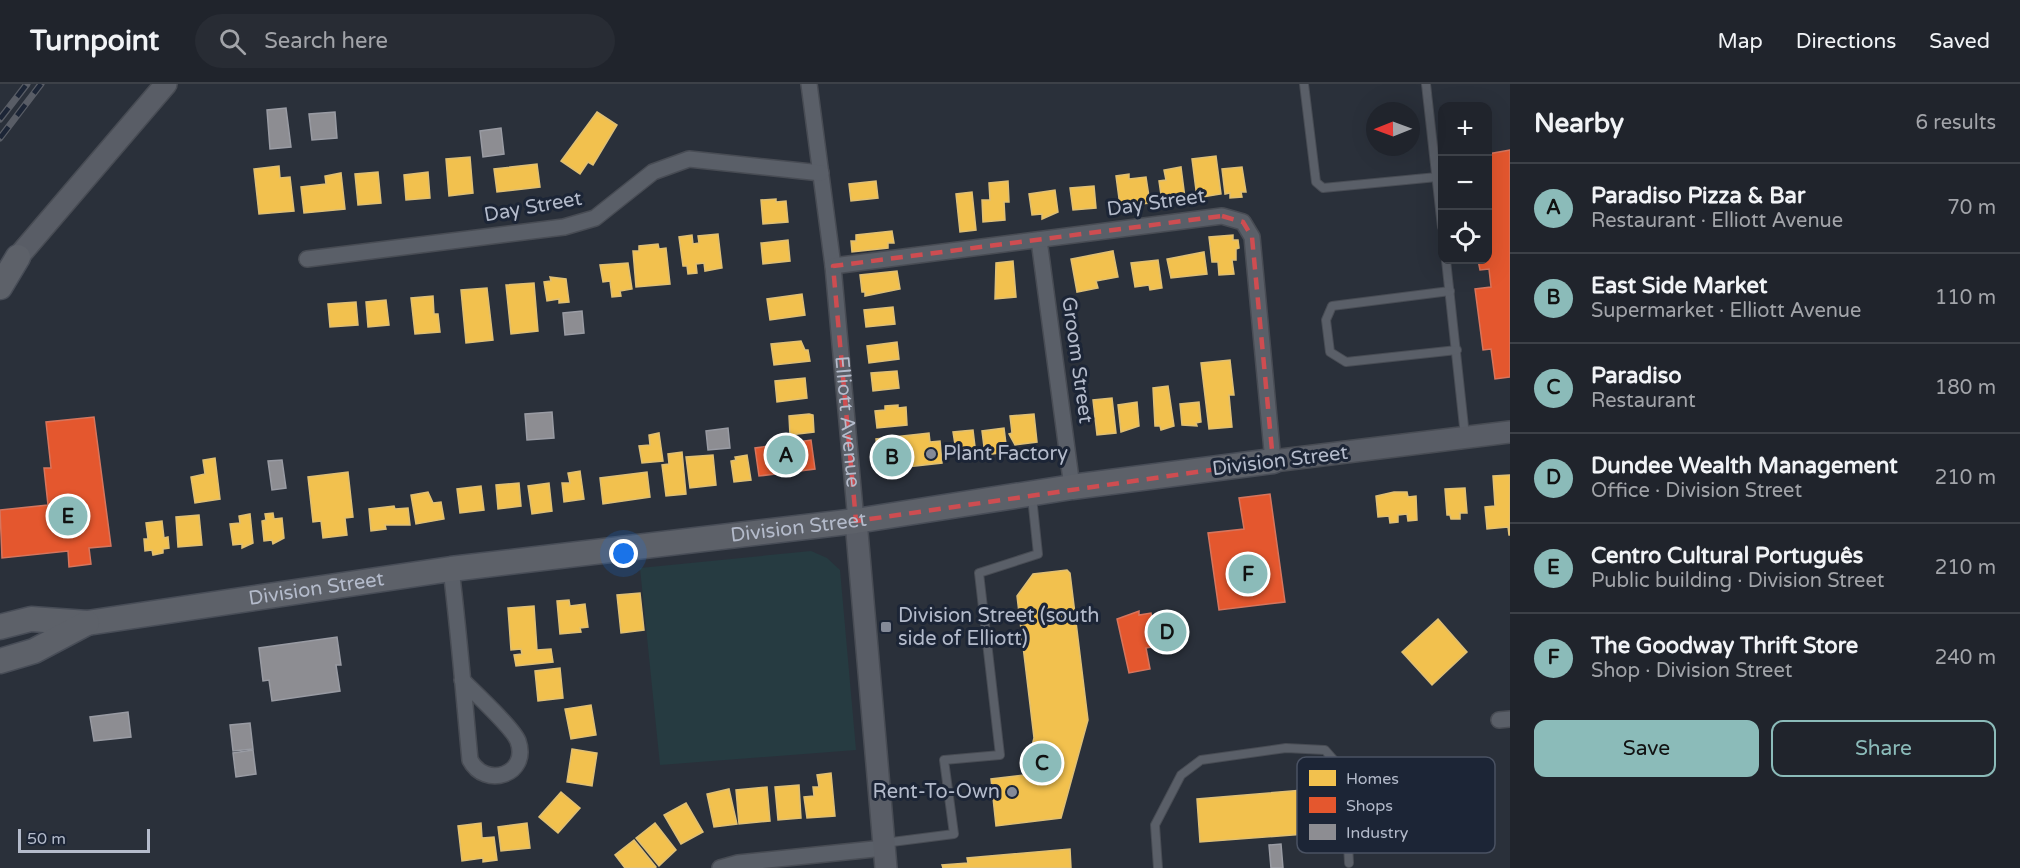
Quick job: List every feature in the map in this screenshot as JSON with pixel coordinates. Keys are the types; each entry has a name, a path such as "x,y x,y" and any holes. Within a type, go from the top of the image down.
{"main road":[{"path":"0,287 18,257 166,84"},
{"name":"Division Street","path":"0,627 31,619 87,623 451,569 856,520 1072,487 1510,432"},
{"name":"Elliott Avenue","path":"856,520 885,853"},
{"name":"Division Street","path":"0,661 34,651 87,623"}],"street":[{"name":"Elliott Avenue","path":"809,84 833,266 856,520"},
{"name":"Day Street","path":"307,259 564,227 595,218 653,172 689,159 821,173"},
{"name":"Day Street","path":"833,266 1222,216 1243,222 1252,237 1272,461"},
{"name":"Groom Street","path":"1039,240 1072,487"},
{"path":"451,569 462,680 470,760 476,770 487,776 510,773 518,765 521,754 518,739 462,680"},
{"path":"720,868 738,863 885,853"}],"lane":[{"path":"1304,84 1316,182 1323,188 1437,177"},
{"path":"1426,84 1441,210"},
{"path":"1447,264 1465,438"},
{"path":"1450,291 1332,306 1326,320 1330,352 1346,362 1457,350"},
{"path":"885,853 954,834 944,760 1000,755 978,573 1038,554 1031,493"},
{"path":"1158,868 1155,825 1180,775 1201,760 1286,747 1325,750 1331,757"},
{"path":"1348,853 1349,863"}],"highlighted area":[{"path":"1222,216 1243,222 1252,237 1273,461 856,521 833,266"}],"green space":[{"path":"811,551 827,558 840,570 856,750 660,765 640,568"}],"building: Homes":[{"path":"597,112 617,125 593,165 588,162 580,174 561,161"},
{"path":"1216,156 1221,194 1197,198 1192,159"},
{"path":"470,157 473,193 449,196 446,159"},
{"path":"537,164 540,187 497,192 494,169"},
{"path":"279,166 280,178 290,177 294,211 259,214 254,169"},
{"path":"1181,167 1185,198 1177,200 1178,202 1162,202 1159,181 1166,180 1164,170"},
{"path":"1242,167 1246,192 1241,192 1242,197 1230,198 1230,193 1225,194 1222,169"},
{"path":"378,172 381,203 358,205 355,174"},
{"path":"428,172 430,198 406,200 404,175"},
{"path":"341,173 345,209 304,213 301,187 326,184 325,176"},
{"path":"1129,174 1129,179 1146,177 1150,203 1120,206 1116,176"},
{"path":"876,181 878,198 851,201 849,184"},
{"path":"1008,181 1009,202 1004,202 1005,220 983,222 982,200 990,200 989,183"},
{"path":"1094,186 1096,208 1073,210 1070,188"},
{"path":"1055,190 1058,212 1042,219 1042,214 1032,215 1029,194"},
{"path":"972,192 976,230 960,232 956,194"},
{"path":"776,199 776,202 786,201 788,222 763,224 761,200"},
{"path":"892,231 894,243 888,243 888,248 852,252 851,241 856,241 856,235"},
{"path":"718,234 722,268 705,271 704,263 696,264 697,273 688,274 687,266 683,266 679,237 692,235 693,244 699,243 698,236"},
{"path":"1233,235 1233,240 1238,240 1239,248 1236,249 1236,260 1232,260 1234,274 1219,275 1218,262 1212,262 1209,237"},
{"path":"788,240 790,261 763,264 761,243"},
{"path":"658,244 659,249 666,248 670,284 636,287 633,251 639,251 639,246"},
{"path":"1113,251 1118,277 1096,281 1098,288 1077,292 1071,259"},
{"path":"1204,252 1207,274 1171,278 1167,259"},
{"path":"1158,260 1162,288 1150,290 1149,285 1135,287 1131,263"},
{"path":"1013,261 1016,297 995,299 996,263"},
{"path":"628,263 632,289 620,291 621,296 612,297 610,281 603,282 600,265"},
{"path":"897,271 900,289 865,296 865,292 862,292 860,275"},
{"path":"550,277 566,279 569,302 559,303 559,299 547,301 544,282 551,281"},
{"path":"534,283 538,331 511,334 506,285"},
{"path":"487,288 493,340 466,343 461,290"},
{"path":"802,294 805,315 770,320 767,299"},
{"path":"433,296 434,314 438,314 440,332 415,334 411,298"},
{"path":"386,300 389,325 368,327 366,302"},
{"path":"356,302 358,325 330,327 328,304"},
{"path":"893,307 895,324 866,327 864,310"},
{"path":"801,341 805,350 808,350 810,361 774,365 771,344"},
{"path":"897,342 899,359 869,363 867,346"},
{"path":"1230,360 1234,395 1229,395 1232,427 1209,429 1201,363"},
{"path":"897,371 899,388 873,391 871,373"},
{"path":"805,378 807,398 777,402 775,381"},
{"path":"1168,386 1174,426 1161,430 1160,426 1155,426 1153,388"},
{"path":"1112,398 1116,433 1097,435 1093,400"},
{"path":"1137,402 1139,426 1121,432 1118,405"},
{"path":"1199,402 1201,422 1196,423 1197,426 1182,425 1180,404"},
{"path":"898,405 898,408 906,407 907,425 877,428 875,411 885,410 885,406"},
{"path":"1034,414 1037,442 1015,445 1009,434 1012,433 1010,416"},
{"path":"813,415 814,432 790,435 789,416"},
{"path":"1004,428 1007,452 985,455 982,431"},
{"path":"973,430 976,455 957,457 953,432"},
{"path":"659,433 663,461 642,463 639,446 650,445 649,435"},
{"path":"929,433 930,442 940,441 942,463 880,470 876,439"},
{"path":"682,452 686,494 666,496 662,465 669,464 668,454"},
{"path":"713,455 716,485 690,488 686,457"},
{"path":"747,455 751,480 734,482 731,461 736,460 735,457"},
{"path":"215,458 220,499 195,503 191,477 205,474 203,460"},
{"path":"580,471 584,499 564,502 562,483 570,483 568,473"},
{"path":"348,472 353,517 345,518 347,535 323,538 321,521 313,522 308,477"},
{"path":"647,472 650,497 603,504 600,478"},
{"path":"1510,475 1509,535 1508,527 1487,529 1485,507 1495,506 1493,476"},
{"path":"519,483 521,506 498,509 496,485"},
{"path":"549,483 552,511 532,514 528,486"},
{"path":"481,486 484,510 460,513 457,489"},
{"path":"1465,488 1467,513 1460,513 1460,519 1451,519 1450,515 1447,515 1445,489"},
{"path":"428,492 433,503 441,502 444,519 416,524 411,495"},
{"path":"1407,492 1408,497 1416,496 1417,520 1408,521 1407,514 1398,515 1398,522 1390,523 1389,516 1378,517 1376,496"},
{"path":"394,506 395,509 408,508 410,525 385,525 386,529 371,531 369,509"},
{"path":"273,513 274,519 282,518 284,538 273,544 272,540 264,541 262,521 266,520 265,514"},
{"path":"250,514 253,543 242,548 242,544 233,545 230,524 240,523 239,516"},
{"path":"199,515 202,545 178,547 176,517"},
{"path":"162,521 164,538 168,537 169,548 163,549 163,553 153,555 152,550 145,551 144,539 148,539 146,523"},
{"path":"1067,570 1070,573 1088,720 1061,818 996,826 991,779 1024,775 1034,738 1017,596 1033,574"},
{"path":"640,593 644,630 621,633 617,595"},
{"path":"569,600 570,606 585,604 588,627 580,628 581,632 560,634 557,601"},
{"path":"534,606 537,650 551,649 553,662 516,666 514,655 522,654 521,649 511,650 508,608"},
{"path":"1438,619 1467,652 1432,685 1402,652"},
{"path":"560,668 563,698 538,701 535,671"},
{"path":"591,705 596,735 571,739 565,709"},
{"path":"572,749 597,753 592,786 567,782"},
{"path":"831,773 835,816 807,818 804,797 814,796 813,787 819,787 817,775"},
{"path":"799,785 801,818 778,820 775,787"},
{"path":"767,787 770,821 739,824 736,790"},
{"path":"729,789 737,824 714,827 707,794"},
{"path":"1297,791 1297,835 1200,842 1197,799"},
{"path":"561,792 580,808 558,833 539,817"},
{"path":"686,803 703,832 681,844 664,815"},
{"path":"481,823 482,838 494,837 497,860 483,862 483,858 462,861 458,826"},
{"path":"527,823 530,848 501,851 498,827"},
{"path":"655,823 676,850 659,866 636,838"},
{"path":"634,840 655,868 625,868 615,855"},
{"path":"1070,849 1071,868 943,868 942,865 968,863 967,858"}],"building: Shops":[{"path":"1510,150 1510,377 1495,379 1491,349 1483,350 1475,289 1491,287 1489,269 1480,270 1479,264 1492,264 1492,153"},
{"path":"94,417 111,546 89,548 91,564 69,567 68,551 2,558 0,510 48,505 44,468 51,468 46,422"},
{"path":"811,440 815,469 759,476 755,448"},
{"path":"1270,494 1285,602 1219,610 1208,533 1244,529 1239,498"},
{"path":"1139,611 1139,615 1151,613 1157,646 1146,648 1150,669 1129,673 1117,619"}],"building: Industry":[{"path":"286,108 291,147 270,149 267,110"},
{"path":"335,112 337,138 312,140 309,114"},
{"path":"501,128 504,154 483,157 480,131"},
{"path":"582,311 584,333 565,335 563,313"},
{"path":"552,412 554,438 527,440 525,414"},
{"path":"728,428 730,448 708,450 706,431"},
{"path":"282,460 286,488 272,490 268,461"},
{"path":"337,637 341,665 336,665 340,691 272,701 269,680 263,681 259,648"},
{"path":"128,712 131,737 94,741 90,717"},
{"path":"250,723 253,749 233,751 230,725"},
{"path":"253,750 256,774 236,777 233,753"},
{"path":"1281,844 1283,868 1271,868 1269,845"}],"railway":[{"path":"0,119 27,84"},
{"path":"0,138 41,84"}],"place":[{"name":"Plant Factory","path":"931,454"},
{"name":"Paradiso Pizza & Bar","path":"786,455"},
{"name":"East Side Market","path":"892,457"},
{"name":"Centro Cultural Português","path":"68,516"},
{"name":"The Goodway Thrift Store","path":"1248,574"},
{"name":"Division Street (south side of Elliott)","path":"886,627"},
{"name":"Dundee Wealth Management","path":"1167,632"},
{"name":"Paradiso","path":"1042,763"},
{"name":"Rent-To-Own","path":"1012,792"}]}
